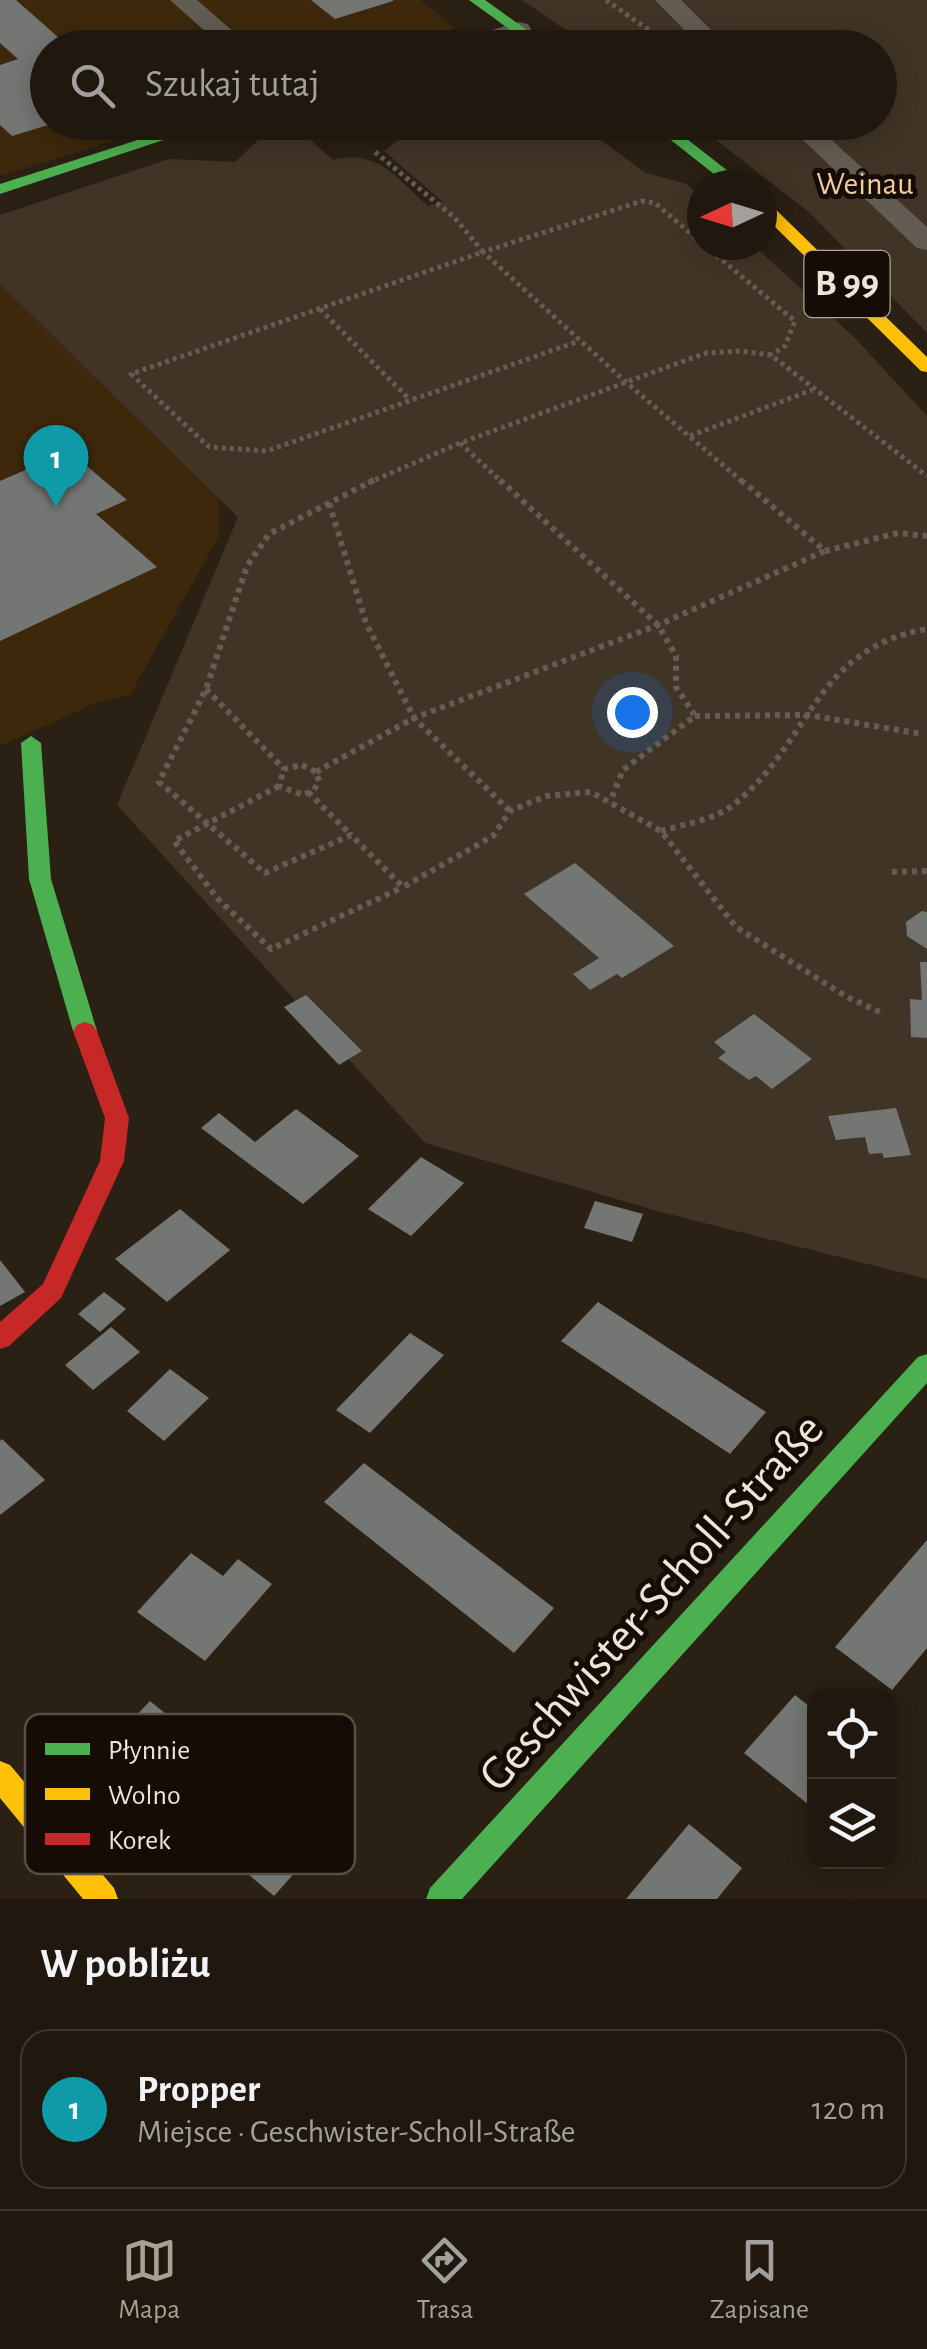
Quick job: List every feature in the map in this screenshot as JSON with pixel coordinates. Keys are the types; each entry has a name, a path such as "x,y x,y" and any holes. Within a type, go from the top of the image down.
{"street":[{"path":"182,0 218,30"},
{"path":"476,0 519,29"},
{"path":"667,0 698,30"},
{"path":"0,189 154,140"},
{"path":"679,140 718,170"},
{"path":"816,140 927,242"},
{"name":"B 99","path":"777,220 866,302 927,367"},
{"path":"0,1338 52,1291 112,1161 117,1118 81,1019 40,879 31,743"},
{"name":"Geschwister-Scholl-Straße","path":"441,1899 927,1365"},
{"path":"0,1776 25,1806"},
{"path":"82,1874 103,1899"}],"path":[{"path":"606,0 649,30"},
{"path":"375,152 455,218 483,252 579,341 825,552"},
{"path":"579,341 267,451 209,448 130,374 483,252 642,202 655,203 687,230"},
{"path":"722,260 795,321 785,346 771,355"},
{"path":"320,309 409,399"},
{"path":"351,836 265,873 159,782 206,689 246,566 269,534 460,443 706,353 740,351 771,355 927,476"},
{"path":"690,436 812,390"},
{"path":"460,443 658,625 676,656 676,687 695,716"},
{"path":"329,503 366,623 414,718 510,811"},
{"path":"316,772 414,718 658,625 825,552 898,533 927,536"},
{"path":"661,831 732,806 776,761 826,686 858,652 908,629 927,629"},
{"path":"206,689 284,769"},
{"path":"610,802 623,770 695,716 808,715 922,734"},
{"path":"279,786 288,793 308,792 319,781 316,772 302,765 284,769"},
{"path":"284,769 279,786 174,841 211,894 270,949 403,888 493,836 510,811 546,796 592,792 661,831 736,927 847,997 880,1012"},
{"path":"308,792 403,888"},
{"path":"892,872 927,870"}],"shaded area":[{"path":"0,0 420,0 456,28 30,30 30,140 115,140 0,176"},
{"path":"0,284 219,495 219,536 130,695 96,703 0,746"}],"green space":[{"name":"Weinau","path":"522,0 927,0 927,333 809,212 777,187 777,170 755,170 716,140 897,140 897,30 566,30"},
{"path":"258,140 310,140 333,160 362,158 385,168 428,206 443,202 384,151 399,140 600,140 646,173 687,184 687,260 769,260 855,338 927,416 927,1279 661,1212 425,1143 117,805 238,517 0,284 0,215 169,159 235,162"}],"building":[{"path":"0,0 16,0 50,30 30,30 30,130 12,136 0,125 0,65 18,59 0,43"},
{"path":"311,0 393,0 393,1 335,19"},
{"path":"69,451 127,500 96,514 157,567 0,641 0,481"},
{"path":"575,863 674,946 622,978 617,974 590,990 573,974 599,958 524,894"},
{"path":"922,911 927,912 927,949 907,936 906,922"},
{"path":"920,962 927,962 927,1038 911,1037 910,999 922,1000"},
{"path":"306,995 362,1051 339,1065 284,1007"},
{"path":"754,1014 812,1059 772,1089 756,1076 749,1080 718,1058 726,1052 714,1042"},
{"path":"896,1108 911,1155 884,1158 882,1153 869,1154 865,1137 836,1140 828,1116"},
{"path":"296,1109 359,1156 303,1204 201,1128 219,1113 255,1142"},
{"path":"421,1157 464,1183 411,1236 368,1209"},
{"path":"595,1201 643,1214 632,1242 584,1228"},
{"path":"180,1209 230,1250 167,1302 115,1259"},
{"path":"0,1260 25,1292 0,1306"},
{"path":"104,1292 126,1309 100,1332 78,1314"},
{"path":"598,1302 766,1412 730,1454 561,1341"},
{"path":"111,1327 140,1352 93,1390 65,1365"},
{"path":"410,1333 444,1355 370,1433 336,1410"},
{"path":"170,1369 209,1398 164,1441 127,1411"},
{"path":"0,1441 45,1480 0,1515"},
{"path":"364,1463 554,1608 514,1653 324,1502"},
{"path":"927,1540 927,1648 893,1689 835,1647"},
{"path":"191,1553 223,1576 238,1559 272,1584 205,1661 137,1612"},
{"path":"795,1695 807,1704 807,1803 744,1753"},
{"path":"150,1701 166,1714 138,1714"},
{"path":"689,1824 742,1868 717,1899 626,1899"},
{"path":"248,1874 294,1874 274,1896"}],"traffic: fast":[{"path":"476,0 519,30"},
{"path":"0,189 154,140"},
{"path":"679,140 718,170"},
{"path":"31,743 40,879 85,1031"},
{"path":"441,1899 927,1365"}],"traffic: slow":[{"path":"777,220 927,367"},
{"path":"0,1775 25,1805"},
{"path":"82,1874 103,1899"}],"traffic: jam":[{"path":"0,1338 52,1291 112,1161 117,1118 85,1031"}],"place":[{"name":"Propper","path":"56,507"}]}
